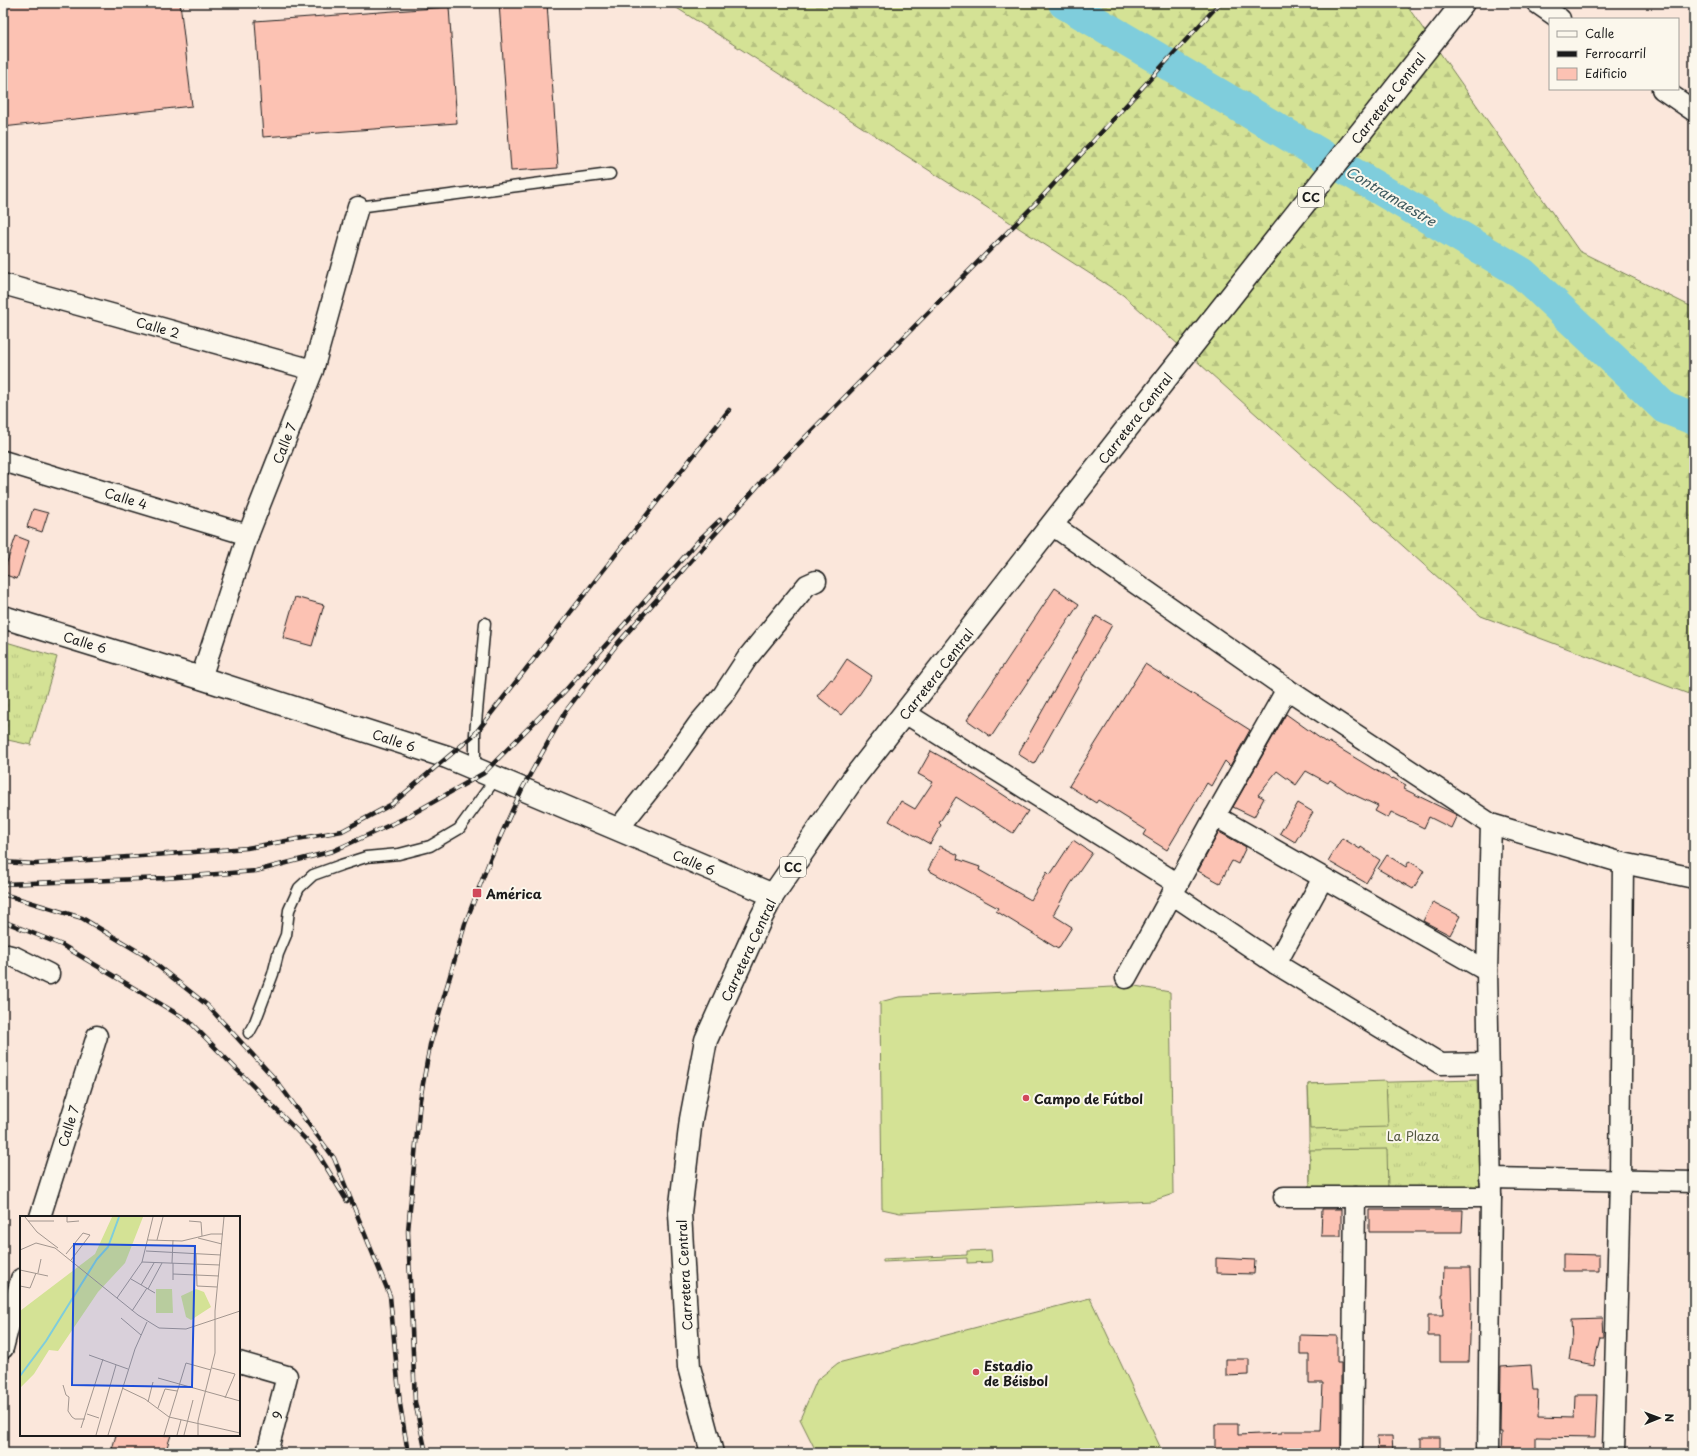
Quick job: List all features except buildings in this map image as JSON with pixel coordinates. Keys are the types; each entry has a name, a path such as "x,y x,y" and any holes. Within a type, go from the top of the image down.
{"main road":[{"name":"Carretera Central","path":"712,1453 689,1367 680,1213 691,1119 706,1040 761,918 773,895 853,779 1164,381 1460,8"},
{"name":"Calle 6","path":"3,617 201,678 447,758 773,895"}],"street":[{"path":"1537,3 1559,18"},
{"path":"1663,90 1694,112"},
{"name":"Calle 7","path":"201,678 248,535 313,370 358,207"},
{"name":"Calle 2","path":"3,284 313,370"},
{"name":"Calle 4","path":"3,461 248,535"},
{"path":"1052,526 1287,689 1491,824 1623,863 1694,878"},
{"path":"618,829 669,765 699,723 723,695 748,657 807,586 816,581"},
{"path":"1126,978 1287,689"},
{"path":"905,713 1175,889 1276,964 1441,1064 1488,1062"},
{"path":"1215,816 1487,971"},
{"path":"1488,1453 1490,1188 1487,971 1491,824"},
{"path":"1613,1453 1620,1180 1623,863"},
{"path":"1276,964 1323,878"},
{"path":"3,954 14,957 49,974"},
{"name":"Calle 7","path":"40,1216 97,1036"},
{"path":"1284,1197 1355,1197 1620,1180 1694,1182"},
{"path":"1352,1453 1355,1197"},
{"path":"3,1348 15,1289"},
{"name":"9","path":"240,1362 287,1376 267,1453"}],"lane":[{"path":"358,207 610,174"},
{"path":"475,769 475,734 485,623"},
{"path":"248,1033 255,1022 273,974 278,954 286,936 289,910 299,888 313,875 341,865 366,857 399,854 430,846 459,828 496,778"}],"green space":[{"path":"669,3 1405,3 1579,251 1694,308 1694,696 1481,616 1123,295"},
{"path":"3,641 57,657 31,745 3,739"},
{"name":"Campo de Fútbol","path":"1135,986 1170,992 1173,1194 1152,1201 900,1213 882,1209 880,1002 899,997"},
{"name":"La Plaza","path":"1477,1080 1480,1188 1310,1192 1308,1084"},
{"path":"1386,1081 1388,1127 1310,1129 1308,1084"},
{"path":"1387,1149 1388,1190 1310,1192 1310,1150"},
{"path":"991,1250 992,1262 967,1263 967,1258 883,1262 883,1259 967,1255 967,1251"},
{"name":"Estadio de Béisbol","path":"1090,1298 1163,1453 817,1453 800,1419 817,1380 838,1363"}],"waterway":[{"name":"Contramaestre","path":"1064,3 1522,273 1665,408 1694,419"}],"railway":[{"path":"426,1453 415,1402 408,1231 420,1100 430,1045 465,924 491,857 522,789 565,712 618,643 764,479 1040,199 1220,3"},
{"path":"3,862 35,864 247,848 342,831 392,804 475,734 729,410"},
{"path":"3,884 166,878 256,871 333,851 405,818 484,773 564,692 700,539 720,520"},
{"path":"3,894 82,918 144,955 207,1005 275,1079 334,1158 390,1296 400,1404 408,1453"},
{"path":"3,921 62,945 189,1021 315,1149 347,1201"}],"place":[{"name":"América","path":"477,893"},
{"name":"Campo de Fútbol","path":"1026,1098"},
{"name":"Estadio de Béisbol","path":"976,1372"}]}
